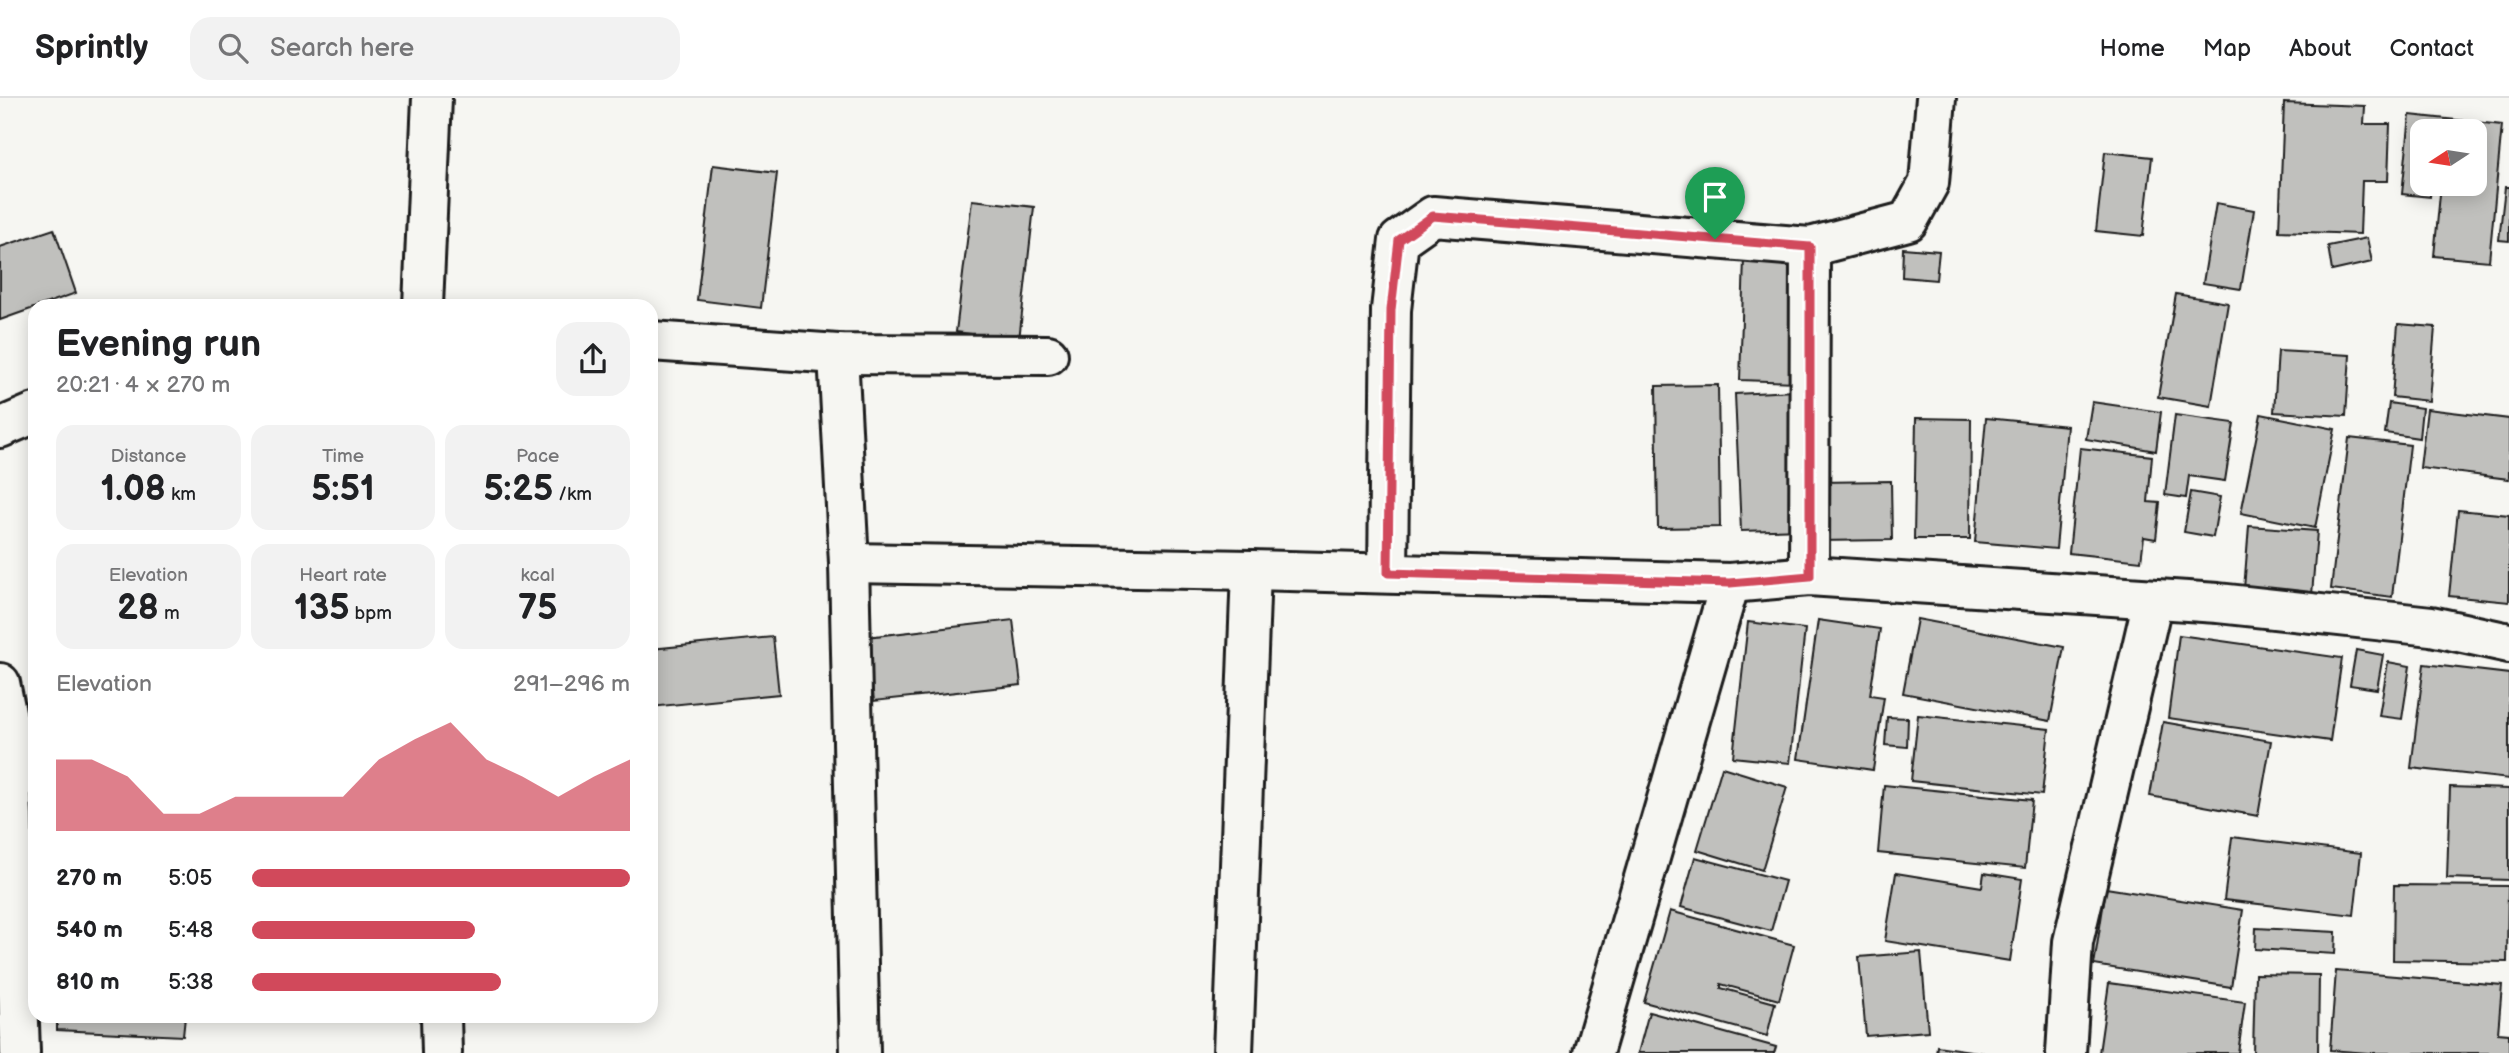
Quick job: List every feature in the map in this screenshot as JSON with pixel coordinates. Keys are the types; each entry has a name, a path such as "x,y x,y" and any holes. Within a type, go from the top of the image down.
{"street":[{"path":"423,299 432,98"},
{"path":"1388,573 1391,310 1399,240 1433,216 1810,247 1908,221 1929,183 1936,98"},
{"path":"1810,247 1810,576"},
{"path":"658,341 838,354 1048,355"},
{"path":"838,354 849,563 860,1053"},
{"path":"0,428 28,416"},
{"path":"849,563 1388,573 1730,583 1810,576 2218,603 2431,626 2509,643"},
{"path":"1233,1053 1251,570"},
{"path":"1593,1053 1730,583"},
{"path":"2066,1053 2073,942 2153,600"},
{"path":"0,683 9,727 20,1053"},
{"path":"441,1023 442,1053"}],"building":[{"path":"2284,103 2365,106 2364,124 2390,124 2388,181 2362,181 2360,234 2279,231"},
{"path":"2410,115 2447,119 2410,119 2410,195 2402,194"},
{"path":"2487,123 2502,125 2489,261 2434,256 2440,196 2487,196"},
{"path":"2105,152 2152,157 2143,236 2096,231"},
{"path":"713,165 777,173 761,308 697,300"},
{"path":"2505,187 2509,187 2509,241 2499,240"},
{"path":"972,200 1034,207 1019,340 956,332"},
{"path":"2216,203 2254,210 2241,289 2203,283"},
{"path":"1745,228 1800,229 1795,382 1740,380"},
{"path":"54,229 76,293 59,299 28,299 28,310 0,320 0,247"},
{"path":"2367,238 2372,262 2332,271 2328,246"},
{"path":"1903,248 1939,251 1936,280 1902,277"},
{"path":"2176,294 2228,303 2211,406 2158,397"},
{"path":"2398,324 2435,327 2429,401 2392,397"},
{"path":"2278,351 2350,355 2346,416 2274,412"},
{"path":"1718,385 1720,527 1658,528 1656,386"},
{"path":"1794,391 1801,529 1741,531 1735,394"},
{"path":"2092,402 2161,412 2156,451 2086,439"},
{"path":"2389,403 2422,408 2419,438 2385,433"},
{"path":"2427,409 2509,419 2509,479 2420,468"},
{"path":"2261,414 2335,429 2315,528 2241,513"},
{"path":"2175,415 2234,423 2225,481 2189,476 2186,498 2165,495"},
{"path":"1916,418 1971,419 1970,539 1914,539"},
{"path":"1986,418 2067,426 2056,549 1975,542"},
{"path":"2349,438 2410,445 2392,597 2331,589"},
{"path":"2080,448 2152,456 2148,502 2160,503 2156,539 2144,537 2141,561 2069,553"},
{"path":"1891,481 1892,540 1817,541 1816,482"},
{"path":"2191,492 2220,497 2213,537 2184,532"},
{"path":"2458,510 2509,515 2509,602 2449,596"},
{"path":"2249,526 2317,531 2312,595 2244,589"},
{"path":"1917,619 2064,647 2050,721 1903,693"},
{"path":"1013,620 1021,685 874,701 867,637"},
{"path":"1818,620 1880,629 1870,695 1884,697 1873,770 1798,759"},
{"path":"1748,622 1805,629 1790,763 1733,757"},
{"path":"2179,635 2342,658 2330,741 2168,718"},
{"path":"773,637 779,694 658,706 658,648"},
{"path":"2356,650 2383,655 2377,689 2350,685"},
{"path":"2388,662 2410,666 2402,719 2379,716"},
{"path":"2424,664 2509,674 2509,779 2411,768"},
{"path":"1918,715 2049,729 2042,795 1911,781"},
{"path":"1887,717 1908,718 1907,747 1885,745"},
{"path":"2163,722 2271,741 2258,816 2150,796"},
{"path":"1722,767 1787,787 1762,870 1697,850"},
{"path":"1884,785 2032,800 2025,868 1878,853"},
{"path":"2450,787 2509,789 2509,880 2447,878"},
{"path":"2232,837 2361,853 2354,915 2224,900"},
{"path":"1695,857 1785,881 1771,931 1681,907"},
{"path":"1896,873 1982,887 1984,873 2022,879 2010,961 1885,941"},
{"path":"2394,885 2508,886 2507,962 2393,960"},
{"path":"2106,888 2243,910 2231,987 2094,965"},
{"path":"1670,911 1794,945 1779,1000 1721,984 1721,988 1775,1003 1767,1036 1644,1002"},
{"path":"2256,928 2336,932 2335,954 2255,949"},
{"path":"1921,952 1928,1031 1866,1036 1859,957"},
{"path":"2336,971 2502,985 2498,1033 2509,1034 2509,1053 2368,1053 2330,1050"},
{"path":"2255,974 2319,975 2318,1053 2253,1053"},
{"path":"2109,983 2245,1002 2238,1053 2099,1053"},
{"path":"1649,1012 1776,1047 1774,1053 1638,1053"},
{"path":"57,1023 184,1023 183,1036 57,1030"},
{"path":"1937,1046 1984,1053 1936,1053"}],"route":[{"path":"1433,216 1715,239 1810,247 1810,576 1730,583 1388,573 1391,310 1399,240 1433,216"}]}
